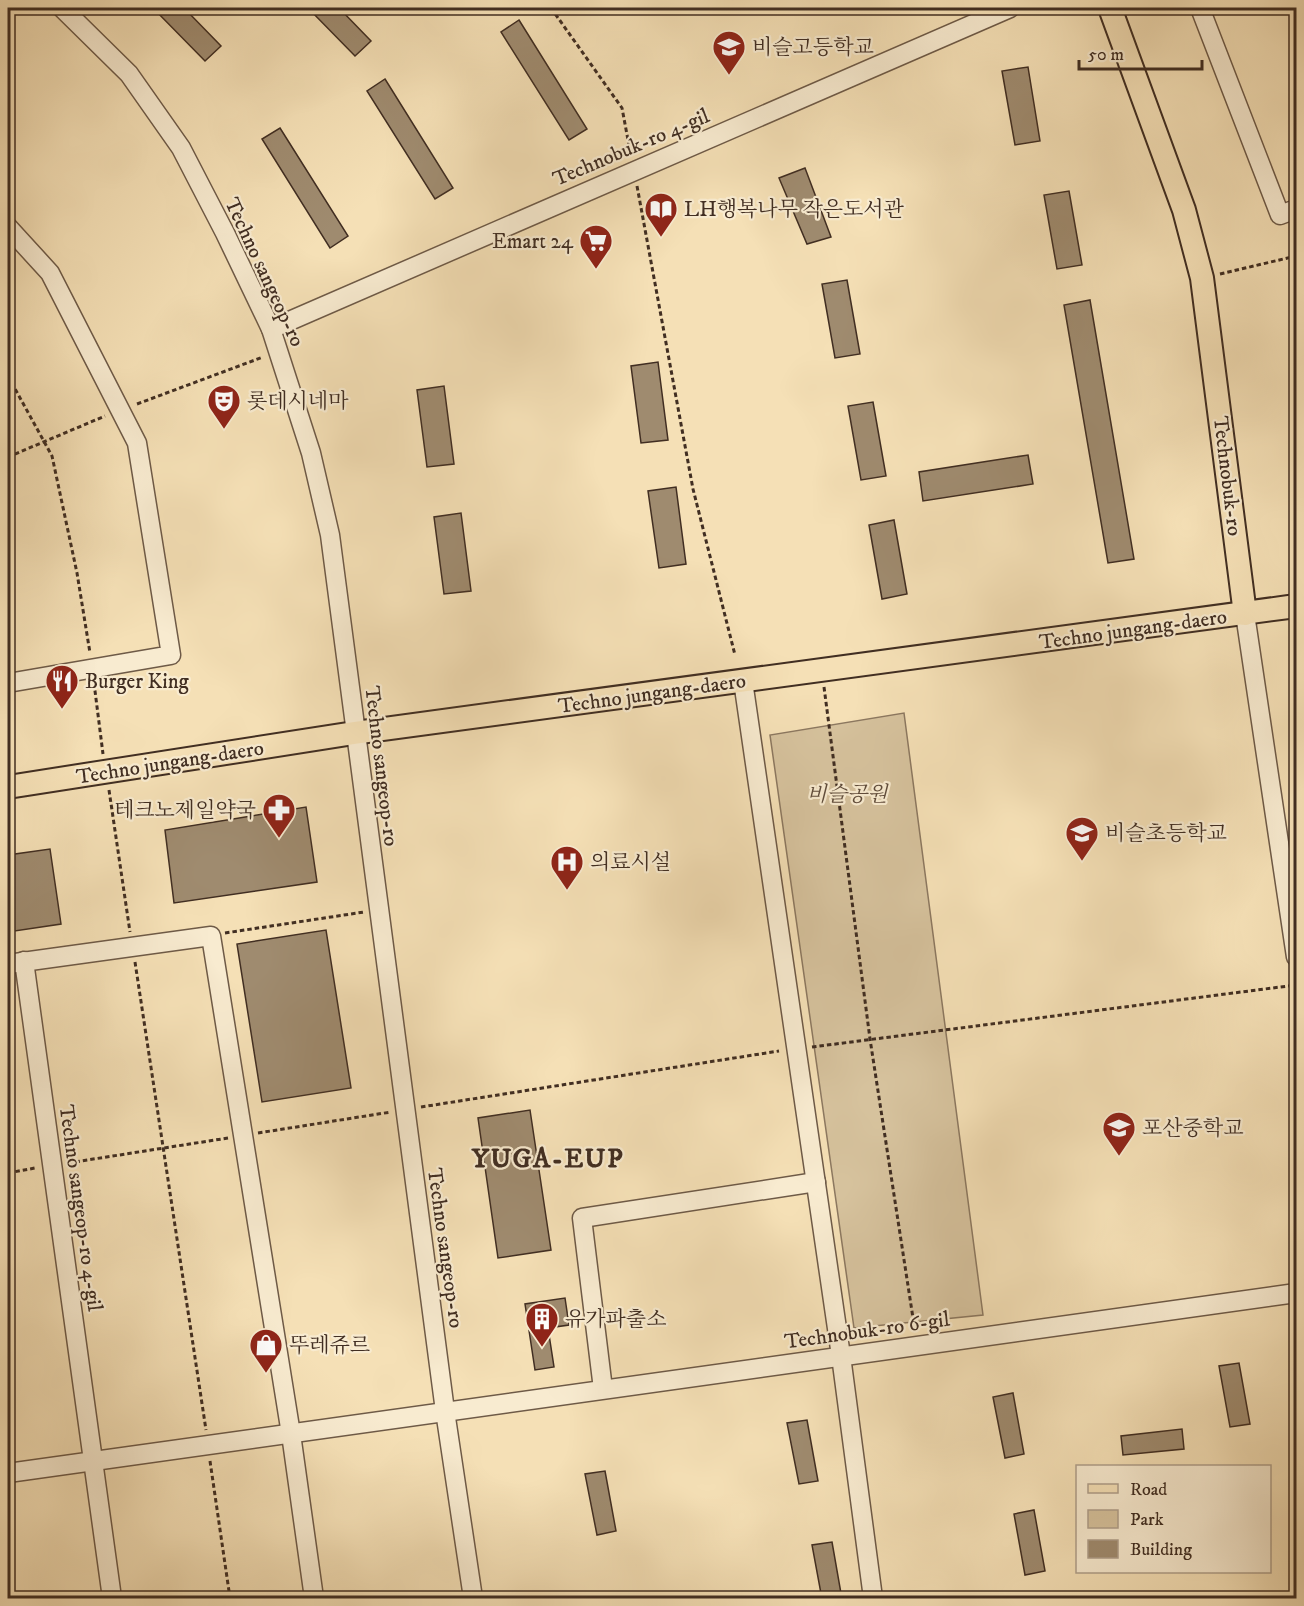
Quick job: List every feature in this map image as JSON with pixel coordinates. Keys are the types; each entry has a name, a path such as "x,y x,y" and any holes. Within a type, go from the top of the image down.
{"main road":[{"name":"Technobuk-ro","path":"1110,8 1184,210 1202,278 1245,614"},
{"name":"Techno jungang-daero","path":"8,787 354,733 1296,606"}],"street":[{"name":"Techno sangeop-ro","path":"62,8 129,74 181,148 271,329 311,453 330,535 354,733 445,1411 473,1599"},
{"name":"Technobuk-ro 4-gil","path":"271,329 1010,8"},
{"path":"1200,8 1280,215 1296,209"},
{"path":"8,227 50,273 136,443 171,655 8,683"},
{"name":"Technobuk-ro","path":"1245,614 1296,957"},
{"path":"743,681 841,1356 873,1599"},
{"path":"16,962 212,936 291,1434 314,1599"},
{"name":"Techno sangeop-ro 4-gil","path":"16,962 112,1599"},
{"path":"603,1389 582,1218 816,1182"},
{"name":"Technobuk-ro 6-gil","path":"445,1411 1296,1293"},
{"path":"8,1473 445,1411"}],"path":[{"path":"551,8 622,108 633,166"},
{"path":"635,178 693,489 735,655"},
{"path":"1202,278 1296,256"},
{"path":"8,457 120,410 278,351"},
{"path":"8,376 52,456 77,573 130,935"},
{"path":"822,671 870,1039 917,1346"},
{"path":"212,936 378,910"},
{"path":"134,959 230,1599"},
{"path":"796,1049 1296,986"}],"green space":[{"name":"비슬공원","path":"904,713 983,1315 854,1328 770,735"}],"building":[{"path":"153,8 184,8 221,46 205,61"},
{"path":"308,8 339,8 371,41 355,56"},
{"path":"519,20 587,129 569,140 501,32"},
{"path":"1028,67 1040,141 1015,145 1002,71"},
{"path":"385,79 453,188 435,199 367,91"},
{"path":"280,128 348,236 330,248 262,139"},
{"path":"805,168 831,237 807,244 779,178"},
{"path":"1069,191 1082,265 1057,269 1044,195"},
{"path":"847,280 860,354 835,358 822,284"},
{"path":"1090,300 1134,559 1108,563 1064,305"},
{"path":"658,362 668,440 641,443 631,366"},
{"path":"444,386 454,464 427,467 417,390"},
{"path":"873,402 886,476 861,480 848,406"},
{"path":"1028,455 1033,484 923,501 919,472"},
{"path":"676,487 686,564 659,568 648,491"},
{"path":"461,513 471,591 444,594 434,517"},
{"path":"894,520 907,594 882,599 869,525"},
{"path":"306,807 317,882 174,903 165,830"},
{"path":"50,849 61,924 8,932 8,855"},
{"path":"326,930 351,1088 262,1102 237,944"},
{"path":"530,1110 551,1250 498,1258 478,1118"},
{"name":"유가파출소","path":"565,1298 569,1325 548,1328 554,1367 535,1370 525,1304"},
{"path":"1239,1363 1250,1424 1230,1427 1219,1366"},
{"path":"1013,1393 1024,1454 1005,1458 993,1397"},
{"path":"807,1420 818,1481 799,1484 787,1423"},
{"path":"1182,1429 1184,1449 1123,1455 1121,1436"},
{"path":"605,1471 616,1531 597,1535 585,1474"},
{"path":"1034,1510 1045,1571 1025,1575 1014,1514"},
{"path":"832,1542 842,1599 822,1599 812,1545"}],"place":[{"name":"비슬고등학교","path":"729,76"},
{"name":"LH행복나무 작은도서관","path":"661,238"},
{"name":"Emart 24","path":"596,270"},
{"name":"롯데시네마","path":"224,430"},
{"name":"Burger King","path":"62,710"},
{"name":"테크노제일약국","path":"279,839"},
{"name":"비슬초등학교","path":"1082,862"},
{"name":"의료시설","path":"567,891"},
{"name":"포산중학교","path":"1119,1157"},
{"name":"유가파출소","path":"542,1348"},
{"name":"뚜레쥬르","path":"266,1374"}],"district":[{"name":"YUGA-EUP","path":"548,1158"}]}
